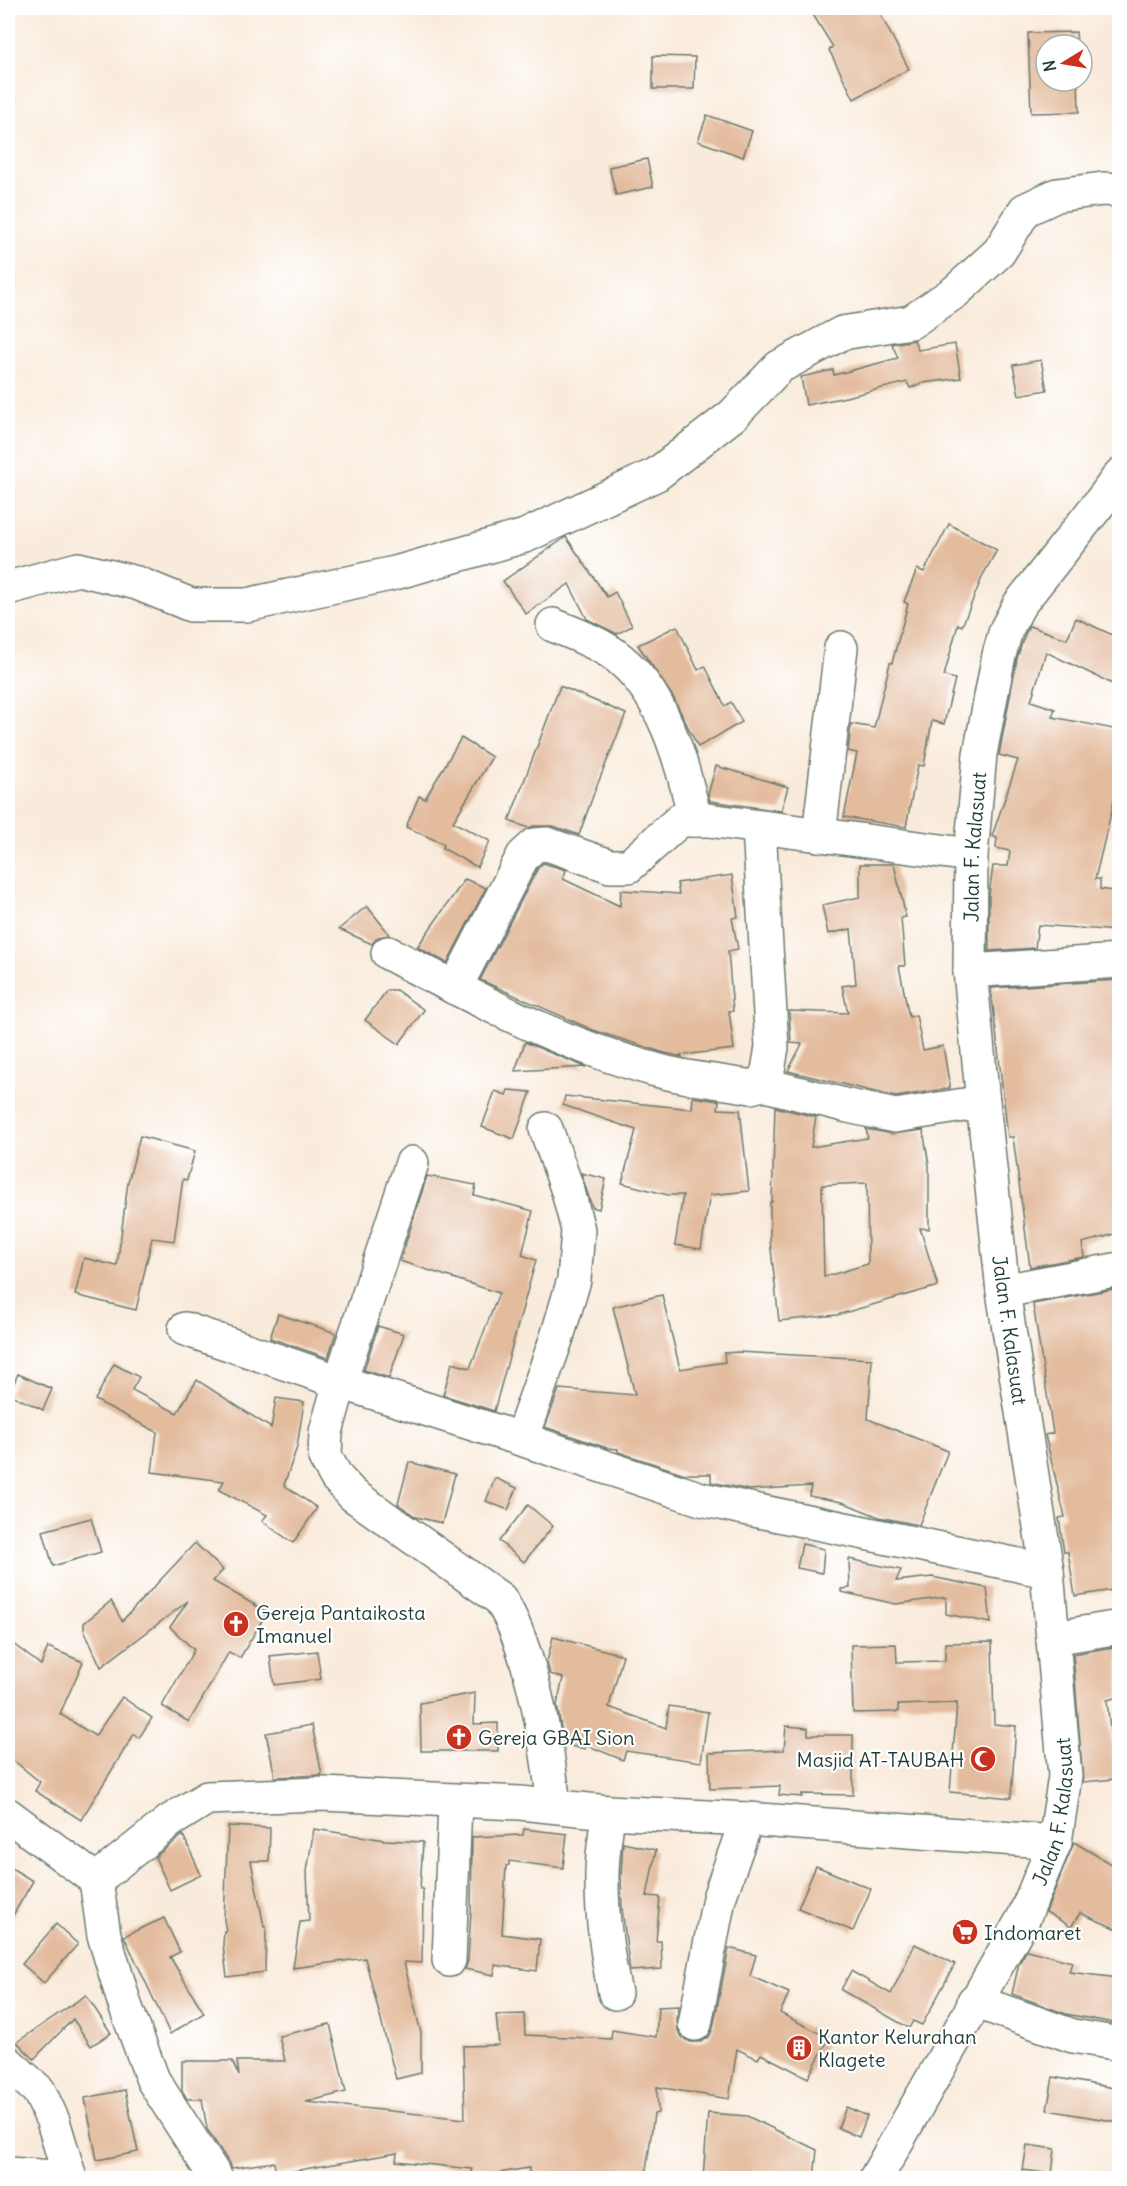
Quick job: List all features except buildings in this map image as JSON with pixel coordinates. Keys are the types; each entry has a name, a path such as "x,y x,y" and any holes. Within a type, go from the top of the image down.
{"street":[{"path":"8,588 78,569 137,583 192,605 248,605 395,573 525,536 657,474 733,415 778,367 842,333 910,322 956,292 999,252 1025,210 1057,195 1104,189 1119,190"},
{"name":"Jalan F. Kalasuat","path":"876,2178 974,2001 1024,1917 1055,1842 1065,1776 1047,1571 1003,1292 983,1102 970,971 971,855 980,754 1006,630 1019,605 1119,475"},
{"path":"554,625 614,654 640,680 663,715 684,769 695,820"},
{"path":"819,835 841,648"},
{"path":"455,988 523,856 536,845 547,844 610,866 629,866 680,820 695,820 971,855"},
{"path":"759,828 772,1047 768,1071 762,1084"},
{"path":"388,953 455,988 600,1053 658,1071 751,1087 762,1084 895,1116 983,1102"},
{"path":"970,971 1119,961"},
{"path":"520,1439 557,1337 574,1280 578,1230 568,1191 546,1129"},
{"path":"412,1163 340,1382 326,1432 325,1457 337,1478 353,1495 500,1599 510,1616 536,1697 554,1806"},
{"path":"1003,1292 1119,1269"},
{"path":"185,1329 340,1382 701,1499 1047,1571"},
{"path":"1053,1638 1119,1627"},
{"path":"96,1880 170,1821 207,1798 322,1794 456,1802 520,1803 608,1812 747,1819 1055,1842"},
{"path":"449,1960 456,1802"},
{"path":"608,1812 602,1880 603,1917 607,1955 615,1992"},
{"path":"8,1815 96,1880 104,1935 125,2005 153,2080 216,2178"},
{"path":"695,2024 719,1899 747,1819"},
{"path":"974,2001 1072,2036 1119,2044"},
{"path":"8,2063 39,2091 53,2121 69,2178 8,2174"}],"place":[{"name":"Gereja Pantaikosta Imanuel","path":"236,1624"},
{"name":"Gereja GBAI Sion","path":"459,1737"},
{"name":"Masjid AT-TAUBAH","path":"983,1759"},
{"name":"Indomaret","path":"965,1932"},
{"name":"Kantor Kelurahan Klagete","path":"799,2048"}]}
